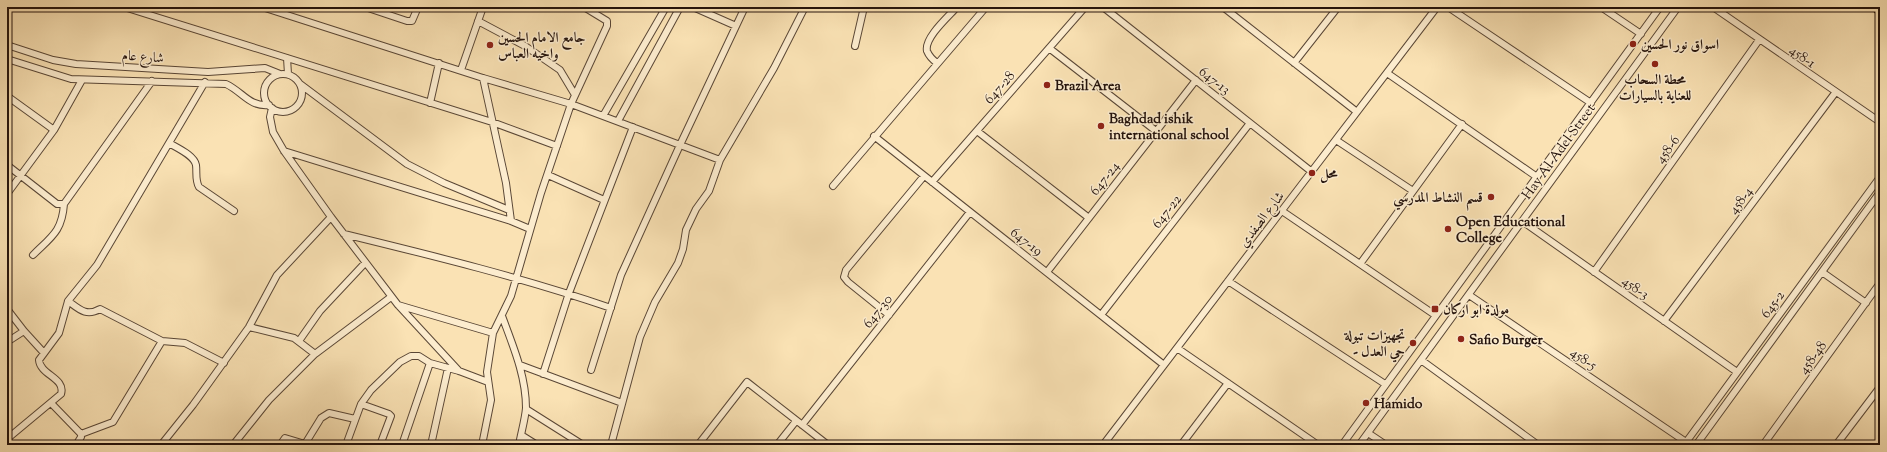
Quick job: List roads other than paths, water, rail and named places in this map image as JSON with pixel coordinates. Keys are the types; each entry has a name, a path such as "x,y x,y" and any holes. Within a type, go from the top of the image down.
{"main road":[{"path":"1877,7 1880,10"}],"street":[{"path":"262,7 483,78 572,104 720,160"},
{"path":"365,7 407,21 412,21 418,7"},
{"path":"461,70 483,7"},
{"path":"482,445 491,400 488,382 488,364 493,333 502,316 517,278 530,229 575,95 607,26 607,21 604,18 584,7"},
{"path":"602,116 666,7"},
{"path":"618,122 680,7"},
{"path":"693,7 736,26"},
{"path":"591,370 621,275 745,7"},
{"path":"611,445 640,337 655,302 678,263 683,249 686,230 696,209 709,191 720,160 774,68 805,7"},
{"path":"855,46 864,7"},
{"path":"937,63 929,55 927,50 928,41 957,7"},
{"path":"833,186 874,136 986,7"},
{"name":"647-28","path":"932,182 1085,7"},
{"name":"647-13","path":"1103,7 1312,172"},
{"path":"1223,7 1357,112"},
{"name":"شارع الصفدي","path":"1103,445 1438,7"},
{"path":"1448,7 1591,103"},
{"path":"1601,7 1641,34"},
{"name":"Hay Al-Adel Street","path":"1342,445 1660,7"},
{"name":"Hay Al-Adel Street","path":"1359,445 1678,7"},
{"name":"458-1","path":"1713,7 1835,93 1880,122"},
{"path":"128,8 492,122 557,146"},
{"path":"1294,63 1336,8"},
{"path":"478,21 525,46 560,70 575,95"},
{"name":"458-6","path":"1594,272 1760,40"},
{"name":"شارع عام","path":"7,45 53,60 76,64 208,72 257,68 273,70 280,74"},
{"path":"1049,48 1156,131"},
{"path":"28,66 32,53"},
{"path":"287,58 288,74"},
{"name":"شارع عام","path":"7,59 60,76 82,80 205,82 226,84 235,88 255,105 270,106"},
{"path":"430,103 439,63"},
{"path":"1387,73 1537,177"},
{"path":"280,74 288,74 295,77 300,84 302,90 301,98 298,104 292,109 278,111 270,106 265,98 264,90 272,77 280,74"},
{"path":"1612,74 1623,82"},
{"path":"483,78 506,183 511,221"},
{"path":"7,194 54,130 82,80"},
{"name":"647-24","path":"1047,272 1196,80"},
{"path":"33,255 56,232 62,220 64,204 152,81"},
{"path":"7,439 61,394 61,384 40,365 39,360 59,333 68,301 97,265 205,82"},
{"path":"300,84 407,164 444,183 509,210"},
{"name":"458-4","path":"1664,321 1835,93"},
{"path":"7,96 54,130"},
{"path":"270,106 272,132 331,217 391,297 459,371"},
{"name":"647-22","path":"1101,315 1250,123"},
{"path":"1360,264 1462,124"},
{"path":"543,374 569,293 633,127"},
{"path":"977,131 1089,218"},
{"name":"647-19","path":"874,136 1164,364"},
{"path":"1336,140 1413,191"},
{"path":"169,143 196,163 197,182 199,187 234,211"},
{"path":"284,151 511,221 530,229"},
{"path":"7,165 56,204 64,204"},
{"path":"548,174 604,200"},
{"path":"889,315 848,282 844,277 846,270 924,176"},
{"name":"645-2","path":"1685,444 1880,178"},
{"name":"645-2","path":"1696,445 1880,192"},
{"path":"1282,211 1436,315"},
{"name":"647-30","path":"802,425 970,212"},
{"path":"161,445 224,363 248,327 277,275 331,217"},
{"name":"458-3","path":"1522,221 1737,372"},
{"path":"344,234 517,278 569,293 611,308"},
{"path":"299,341 320,311 365,263"},
{"path":"1822,272 1866,303"},
{"path":"1228,281 1385,384"},
{"name":"458-48","path":"1763,445 1880,283"},
{"name":"458-5","path":"1469,295 1685,444"},
{"path":"233,445 269,400 315,354 391,297"},
{"path":"68,301 85,313 90,314 100,309 162,342 185,343 224,363"},
{"path":"398,305 493,333"},
{"path":"7,309 44,353"},
{"path":"502,316 520,365 526,409 519,445"},
{"path":"248,327 294,338 315,354"},
{"path":"7,342 24,331"},
{"path":"81,434 113,422 162,342"},
{"path":"1177,348 1318,445"},
{"path":"346,445 361,404 371,390 400,362 411,356 420,356 430,363 459,371 488,382"},
{"path":"1421,360 1538,445"},
{"path":"402,445 430,363"},
{"path":"520,365 622,403"},
{"path":"431,445 448,368"},
{"path":"698,445 747,382 828,445"},
{"path":"1181,445 1228,383"},
{"path":"1836,445 1880,387"},
{"path":"51,403 81,434"},
{"path":"361,404 389,414 390,416 380,445"},
{"path":"526,409 583,445"},
{"path":"280,445 285,438 300,444 307,443 322,418 329,413 355,419"},
{"path":"777,445 796,420"},
{"path":"1368,432 1386,445"},
{"path":"76,445 81,437 81,434"},
{"path":"521,435 537,445"}],"place":[{"name":"اسواق نور الحسين","path":"1633,44"},
{"name":"جامع الامام الحسين واخيه العباس","path":"490,45"},
{"name":"محطة السحاب للعناية بالسيارات","path":"1655,64"},
{"name":"Brazil Area","path":"1047,85"},
{"name":"Baghdad ishik international school","path":"1101,126"},
{"name":"محل","path":"1312,173"},
{"name":"قسم النشاط المدرسي","path":"1491,197"},
{"name":"Open Educational College","path":"1448,229"},
{"name":"مولدة ابو اركان","path":"1435,309"},
{"name":"Safio Burger","path":"1461,339"},
{"name":"تجهيزات تبولة - حي العدل","path":"1413,343"},
{"name":"Hamido","path":"1366,403"}]}
